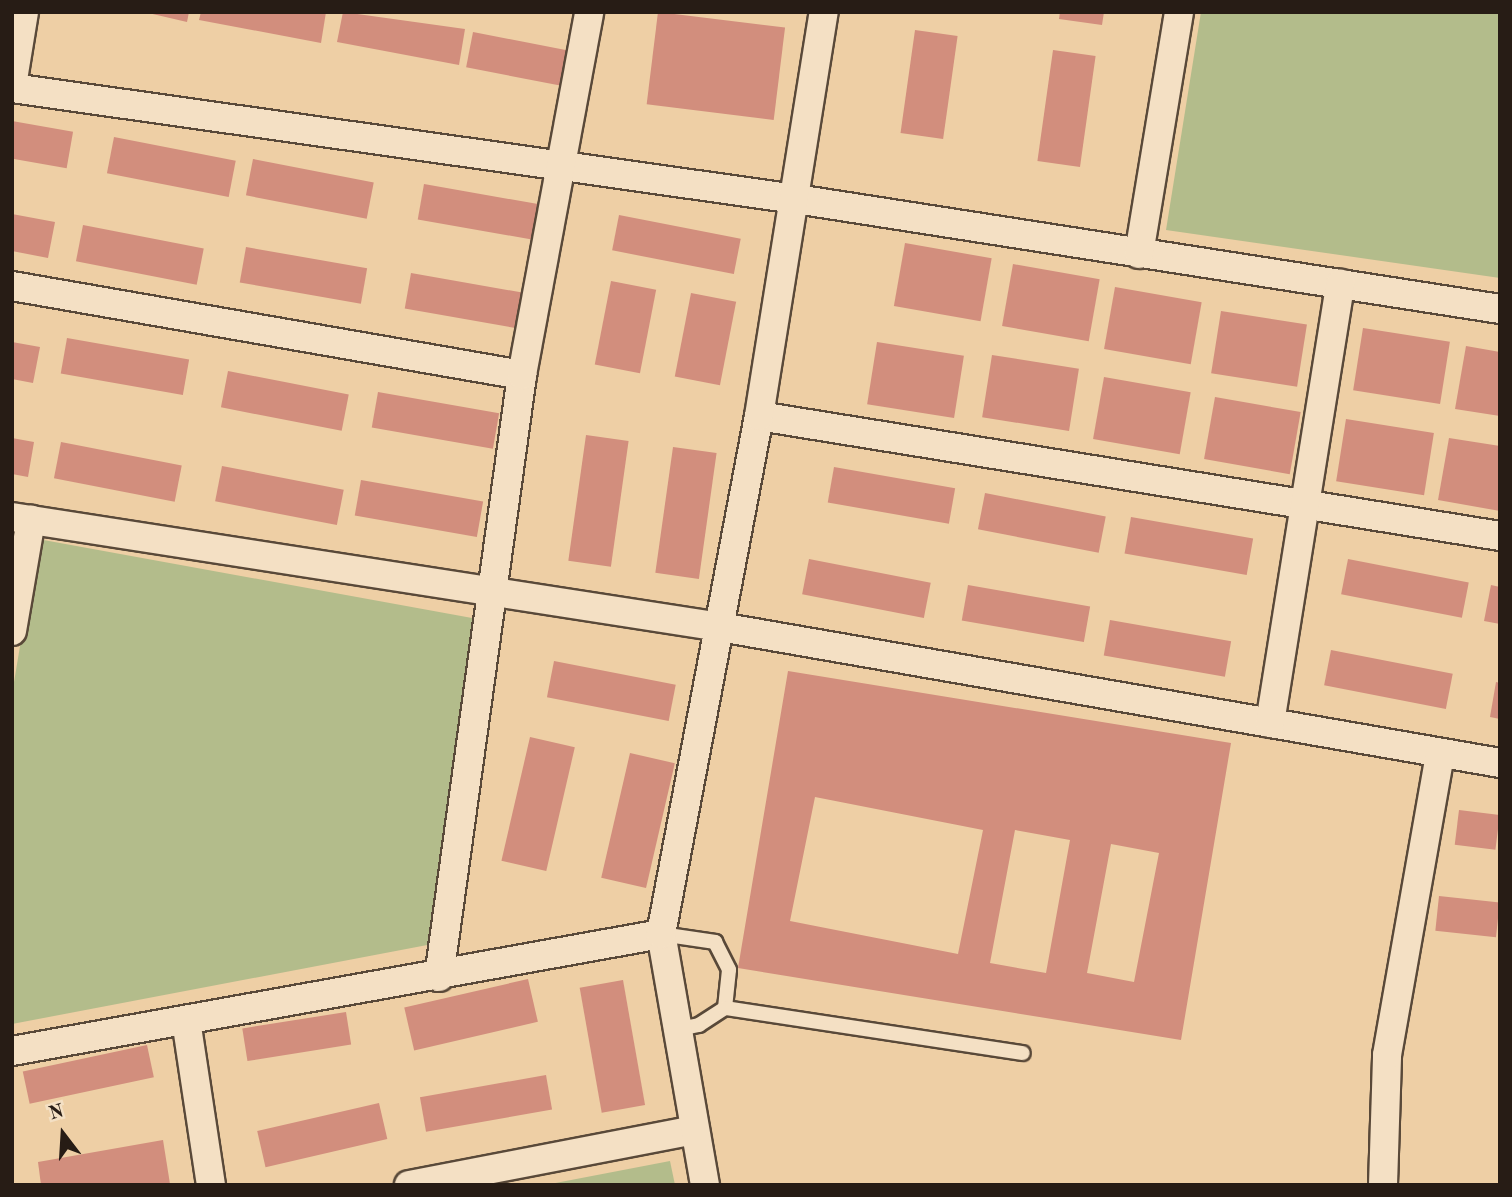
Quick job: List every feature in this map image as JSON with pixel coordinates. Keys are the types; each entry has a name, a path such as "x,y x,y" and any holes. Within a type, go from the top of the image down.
{"street":[{"path":"24,12 12,87 796,199 1500,309"},
{"path":"439,977 522,375 590,12"},
{"path":"705,1185 674,1030 661,934 759,416 824,12"},
{"path":"1139,254 1179,12"},
{"path":"1270,723 1340,284"},
{"path":"12,286 522,375"},
{"path":"759,416 1500,536"},
{"path":"12,631 21,519 720,627 1500,764"},
{"path":"1383,1185 1387,1055 1440,753"},
{"path":"12,1051 439,977 661,934"},
{"path":"186,1020 211,1185"},
{"path":"409,1185 694,1130"}],"lane":[{"path":"661,934 715,942 729,970 725,1008"},
{"path":"674,1030 699,1025 725,1008 1023,1053"}],"green space":[{"path":"1201,12 1500,12 1500,278 1166,230"},
{"path":"38,539 494,622 443,942 12,1024 12,694"},
{"path":"670,1161 675,1185 545,1185"}],"building":[{"path":"144,12 189,12 187,22"},
{"path":"201,12 326,12 321,43 199,20"},
{"path":"343,12 465,29 459,65 337,42"},
{"path":"658,12 785,28 774,120 647,104"},
{"path":"1060,12 1104,12 1102,25 1059,19"},
{"path":"915,30 958,36 943,139 901,133"},
{"path":"473,32 568,51 561,86 466,67"},
{"path":"1053,50 1096,56 1080,167 1037,161"},
{"path":"12,121 73,132 67,168 12,159"},
{"path":"114,137 236,161 229,197 107,173"},
{"path":"253,159 374,182 367,219 246,195"},
{"path":"424,184 545,205 539,241 418,219"},
{"path":"12,214 55,222 48,258 12,251"},
{"path":"619,215 741,239 734,274 612,250"},
{"path":"83,225 204,248 197,285 76,261"},
{"path":"905,243 992,258 981,321 894,306"},
{"path":"246,247 367,268 361,304 240,282"},
{"path":"1013,264 1100,279 1089,341 1002,326"},
{"path":"411,273 532,294 526,330 405,308"},
{"path":"611,281 656,290 640,373 595,364"},
{"path":"1115,287 1202,302 1191,364 1104,349"},
{"path":"691,293 736,302 720,385 675,376"},
{"path":"1221,311 1307,325 1297,387 1211,373"},
{"path":"1363,328 1450,342 1440,404 1353,390"},
{"path":"67,338 189,360 183,395 61,373"},
{"path":"12,342 40,347 33,383 12,379"},
{"path":"877,342 964,356 954,418 867,404"},
{"path":"1466,346 1500,352 1500,416 1455,409"},
{"path":"992,355 1079,369 1069,431 982,417"},
{"path":"228,371 349,394 342,431 221,407"},
{"path":"1104,377 1191,392 1180,454 1093,439"},
{"path":"378,392 499,413 493,449 372,427"},
{"path":"1215,397 1301,412 1290,474 1204,459"},
{"path":"1346,419 1434,433 1424,495 1336,481"},
{"path":"586,435 629,441 611,567 568,561"},
{"path":"12,438 34,442 28,477 12,474"},
{"path":"1449,438 1500,446 1500,511 1438,500"},
{"path":"61,442 182,465 175,502 54,478"},
{"path":"673,447 717,453 699,579 655,573"},
{"path":"222,466 344,490 337,525 215,501"},
{"path":"834,467 955,488 949,524 828,502"},
{"path":"361,480 483,502 477,537 355,515"},
{"path":"985,493 1106,516 1099,553 978,529"},
{"path":"1131,517 1253,539 1247,575 1125,553"},
{"path":"809,559 931,583 924,618 802,594"},
{"path":"1348,559 1469,582 1462,618 1341,594"},
{"path":"968,585 1090,607 1084,642 962,620"},
{"path":"1491,585 1500,587 1500,624 1484,621"},
{"path":"1110,620 1231,641 1225,677 1104,655"},
{"path":"1331,650 1453,674 1446,709 1324,685"},
{"path":"554,661 676,685 669,721 547,697"},
{"path":"788,671 1231,743 1181,1040 738,968","holes":["815,797 983,830 958,954 790,921","1015,830 1070,840 1046,973 990,963","1111,844 1159,853 1134,982 1087,973"]},
{"path":"1496,682 1500,683 1500,719 1490,717"},
{"path":"530,737 575,747 546,871 501,861"},
{"path":"630,753 675,763 646,888 601,878"},
{"path":"1459,810 1500,815 1495,850 1455,845"},
{"path":"1439,896 1500,902 1496,937 1435,931"},
{"path":"528,979 538,1022 414,1050 404,1008"},
{"path":"623,980 645,1105 602,1113 580,988"},
{"path":"346,1012 351,1045 247,1061 242,1028"},
{"path":"147,1045 154,1077 30,1104 23,1071"},
{"path":"546,1075 552,1109 426,1132 420,1097"},
{"path":"379,1103 387,1139 266,1167 257,1131"},
{"path":"163,1140 170,1184 41,1185 38,1162"}]}
